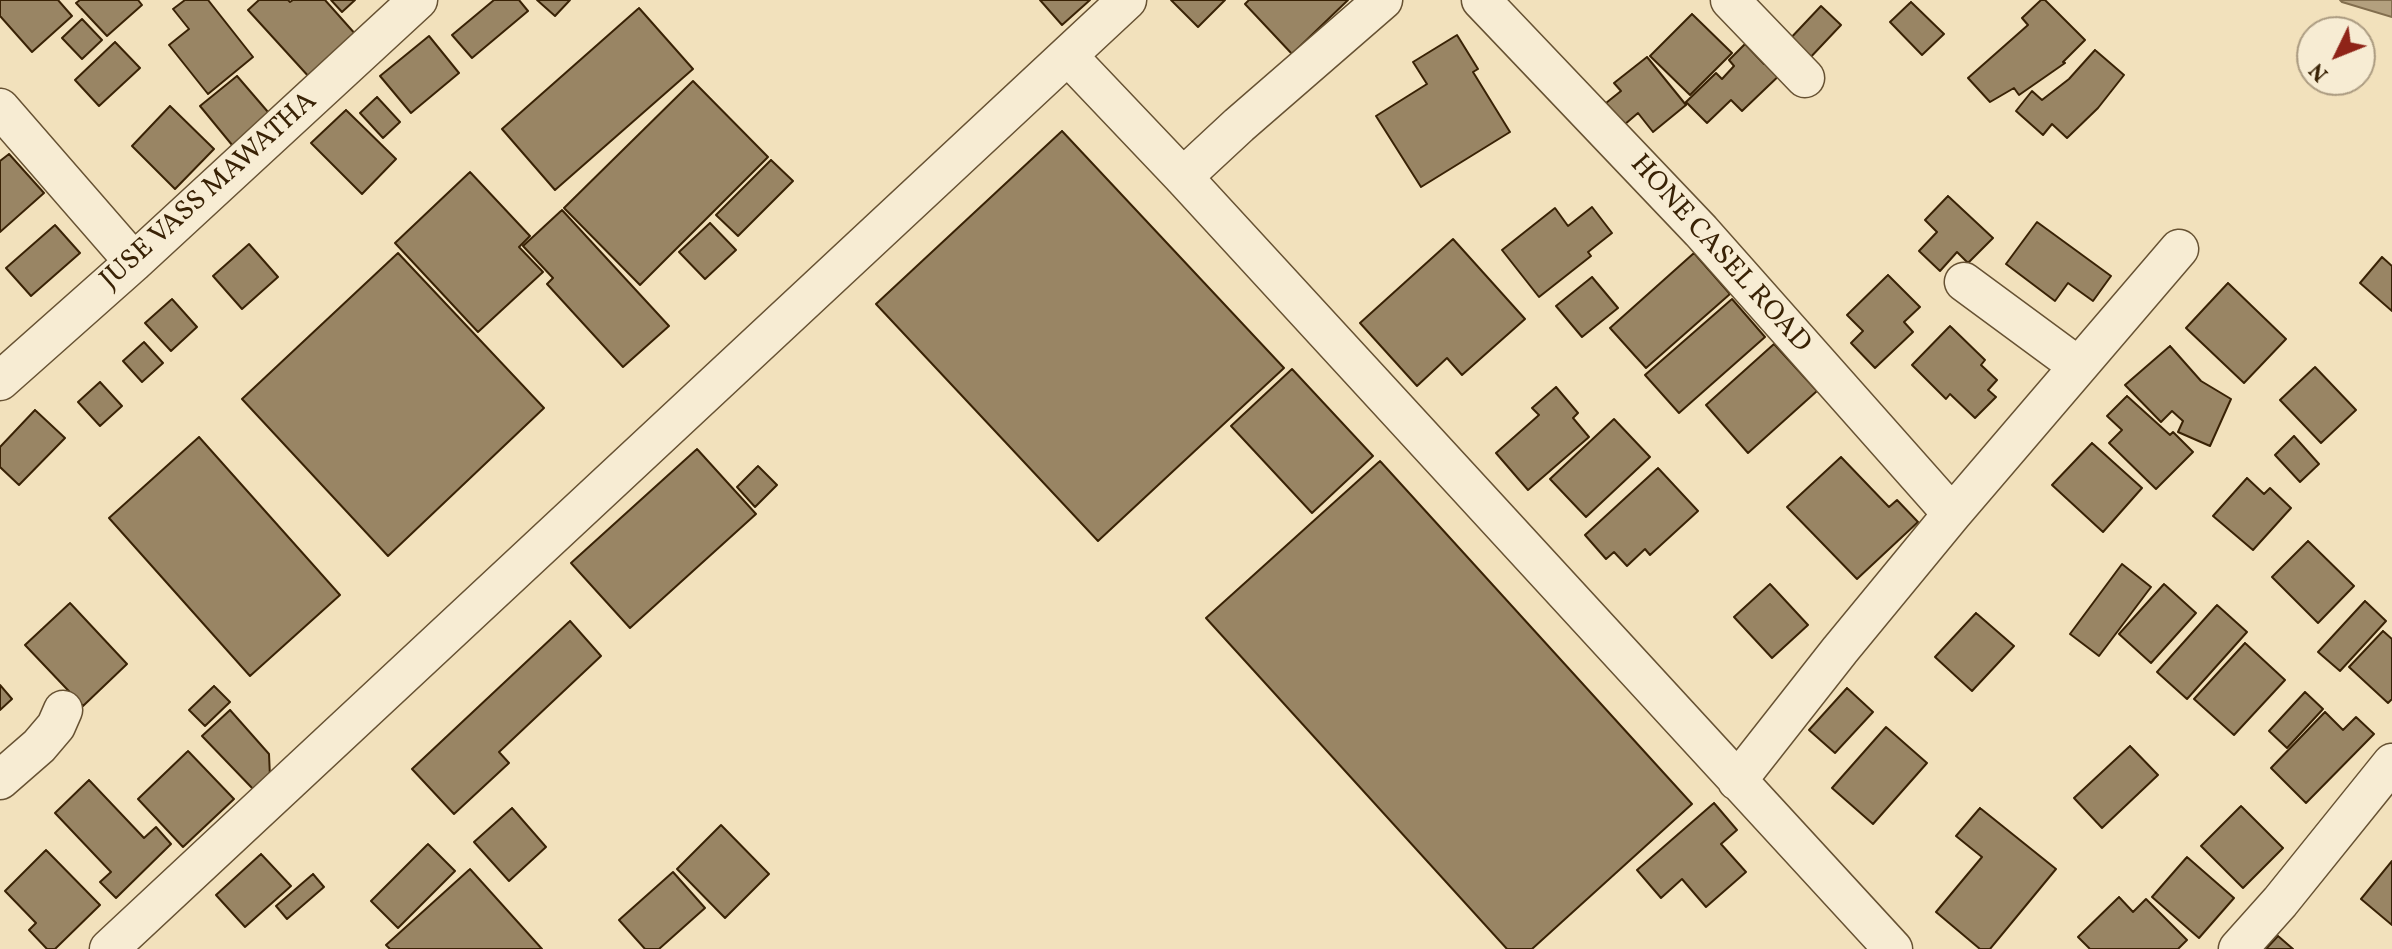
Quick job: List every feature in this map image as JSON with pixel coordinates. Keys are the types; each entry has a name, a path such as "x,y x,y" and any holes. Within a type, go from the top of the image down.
{"street":[{"name":"JUSE VASS MAWATHA","path":"0,381 418,0"},
{"path":"109,949 1127,0"},
{"path":"1183,177 1383,0"},
{"name":"HONE CASEL ROAD","path":"1481,0 1701,231 1952,514"},
{"path":"1730,0 1805,78"},
{"path":"1068,56 1893,949"},
{"path":"0,108 134,262"},
{"path":"1737,781 1952,514 2179,249"},
{"path":"1964,282 2078,366"},
{"path":"0,780 39,746 56,726 63,710"},
{"path":"2238,949 2392,763"}],"shaded area":[{"path":"2340,0 2392,0 2392,17 2342,2"}],"building":[{"path":"0,0 58,0 72,16 32,52 0,16"},
{"path":"80,0 138,0 142,5 107,36 76,3"},
{"path":"185,0 208,0 253,57 208,94 169,45 189,29 173,9"},
{"path":"259,0 325,0 357,36 310,78 248,10"},
{"path":"331,0 355,0 342,12"},
{"path":"494,0 519,0 528,11 472,58 452,35"},
{"path":"537,0 570,0 555,16"},
{"path":"1040,0 1090,0 1062,25"},
{"path":"1171,0 1225,0 1198,27"},
{"path":"1249,0 1348,0 1292,54 1245,4"},
{"path":"2041,0 2045,0 2085,40 2065,63 2019,95 2014,88 1990,102 1968,78 2028,25 2022,18"},
{"path":"1911,2 1944,34 1922,55 1890,22"},
{"path":"1821,6 1841,25 1807,61 1787,42"},
{"path":"639,8 693,69 555,190 502,129"},
{"path":"1692,14 1732,53 1690,95 1650,56"},
{"path":"82,19 102,40 82,59 62,38"},
{"path":"1457,35 1478,69 1473,72 1510,132 1421,187 1376,116 1427,84 1413,62"},
{"path":"429,36 459,73 411,113 380,76"},
{"path":"115,42 140,68 99,106 75,80"},
{"path":"1745,44 1764,64 1774,54 1787,68 1742,111 1731,100 1707,123 1686,102 1716,73 1722,79 1734,66 1729,60"},
{"path":"2095,50 2124,75 2098,108 2067,138 2052,124 2043,135 2016,111 2032,91 2042,100 2069,79"},
{"path":"1647,57 1686,105 1653,132 1638,113 1624,125 1606,103 1621,91 1614,83"},
{"path":"237,76 274,119 237,151 200,106"},
{"path":"693,81 768,157 640,285 564,208"},
{"path":"377,97 400,122 383,138 360,113"},
{"path":"170,106 214,149 175,189 132,146"},
{"path":"346,110 396,159 362,194 311,143"},
{"path":"1062,131 1284,368 1098,541 876,304"},
{"path":"9,154 44,193 0,232 0,161"},
{"path":"771,160 793,181 738,236 716,215"},
{"path":"470,172 530,236 519,247 543,272 478,332 395,243"},
{"path":"1948,196 1993,238 1968,263 1957,252 1940,271 1919,251 1937,232 1925,220"},
{"path":"1592,207 1612,233 1588,252 1591,256 1539,297 1502,250 1555,208 1568,226"},
{"path":"562,210 669,326 623,367 547,284 553,278 523,246"},
{"path":"2037,222 2111,276 2093,301 2068,283 2055,301 2006,264"},
{"path":"710,223 736,250 705,279 679,252"},
{"path":"55,225 80,253 31,296 6,268"},
{"path":"1453,239 1525,319 1462,375 1447,358 1417,386 1360,323"},
{"path":"249,244 278,277 242,309 213,276"},
{"path":"398,253 544,408 388,556 242,399"},
{"path":"1694,253 1730,294 1646,368 1610,328"},
{"path":"2382,257 2392,266 2392,311 2360,283"},
{"path":"1888,275 1920,307 1904,322 1913,332 1875,368 1851,343 1863,331 1847,315"},
{"path":"1592,277 1618,308 1582,337 1556,306"},
{"path":"2228,283 2286,339 2244,383 2186,328"},
{"path":"172,299 197,327 171,351 145,323"},
{"path":"1732,299 1765,337 1679,413 1645,375"},
{"path":"1950,326 1985,360 1981,365 1997,380 1988,390 1996,397 1975,418 1950,394 1946,399 1912,365"},
{"path":"144,342 163,363 142,382 123,361"},
{"path":"1774,344 1817,391 1748,453 1706,405"},
{"path":"2170,346 2201,381 2231,399 2210,446 2178,432 2183,421 2172,411 2161,422 2125,385"},
{"path":"2315,367 2356,410 2321,443 2280,400"},
{"path":"1292,369 1373,456 1312,513 1231,426"},
{"path":"100,382 122,406 100,426 78,402"},
{"path":"1556,387 1578,413 1573,418 1589,437 1528,490 1496,453 1539,415 1532,408"},
{"path":"2127,396 2193,452 2156,489 2109,443 2122,430 2107,416"},
{"path":"35,410 65,438 19,485 0,467 0,447"},
{"path":"1614,419 1650,457 1586,517 1550,479"},
{"path":"2294,436 2319,464 2300,482 2275,455"},
{"path":"199,437 340,595 250,676 109,518"},
{"path":"2092,443 2142,488 2103,532 2052,485"},
{"path":"697,449 756,514 630,628 571,563"},
{"path":"1841,457 1889,507 1897,500 1918,522 1857,579 1787,507"},
{"path":"1380,461 1692,804 1532,949 1507,949 1206,618"},
{"path":"758,466 777,485 755,507 737,487"},
{"path":"1658,468 1698,511 1650,555 1645,549 1627,566 1614,552 1606,559 1585,535"},
{"path":"2247,478 2264,494 2270,488 2291,508 2253,550 2213,516"},
{"path":"2308,541 2354,586 2318,623 2272,577"},
{"path":"2122,564 2151,587 2099,656 2070,634"},
{"path":"1770,584 1808,625 1772,658 1734,617"},
{"path":"2164,584 2196,613 2151,663 2119,634"},
{"path":"2365,601 2386,621 2340,671 2318,652"},
{"path":"70,603 127,664 83,706 25,645"},
{"path":"2217,605 2247,632 2187,699 2157,672"},
{"path":"1976,613 2014,646 1972,691 1935,657"},
{"path":"570,621 601,656 499,752 509,763 454,814 412,769"},
{"path":"2383,631 2392,639 2392,699 2388,703 2349,667"},
{"path":"2245,643 2285,680 2234,735 2194,699"},
{"path":"0,685 12,699 0,710"},
{"path":"214,686 230,702 205,726 189,710"},
{"path":"1847,688 1873,712 1835,753 1809,730"},
{"path":"2305,692 2323,709 2287,748 2269,731"},
{"path":"230,710 269,754 270,777 254,790 202,736"},
{"path":"2325,712 2343,730 2356,717 2374,734 2306,803 2271,768"},
{"path":"1886,727 1927,763 1873,824 1832,788"},
{"path":"2130,746 2158,775 2102,828 2074,798"},
{"path":"188,751 234,799 183,847 138,799"},
{"path":"89,780 144,838 156,827 171,844 116,898 100,882 111,872 55,813"},
{"path":"1714,803 1737,830 1721,844 1746,872 1706,907 1682,879 1661,898 1637,870"},
{"path":"2241,806 2283,848 2243,888 2201,846"},
{"path":"512,808 546,847 509,881 474,842"},
{"path":"1980,808 2056,869 1990,949 1980,949 1936,912 1982,857 1956,836"},
{"path":"721,825 769,874 725,918 677,869"},
{"path":"428,844 455,871 398,928 371,901"},
{"path":"46,850 100,905 55,949 47,949 29,930 36,923 5,891"},
{"path":"261,854 291,886 245,927 216,895"},
{"path":"2187,857 2234,898 2199,938 2152,897"},
{"path":"2392,861 2392,925 2361,899"},
{"path":"470,869 542,949 390,949 386,945"},
{"path":"673,872 705,908 659,949 645,949 619,920"},
{"path":"313,874 324,887 287,919 276,906"},
{"path":"2119,897 2133,912 2146,899 2187,940 2178,949 2090,949 2078,937"},
{"path":"2278,936 2293,949 2266,949"}]}
